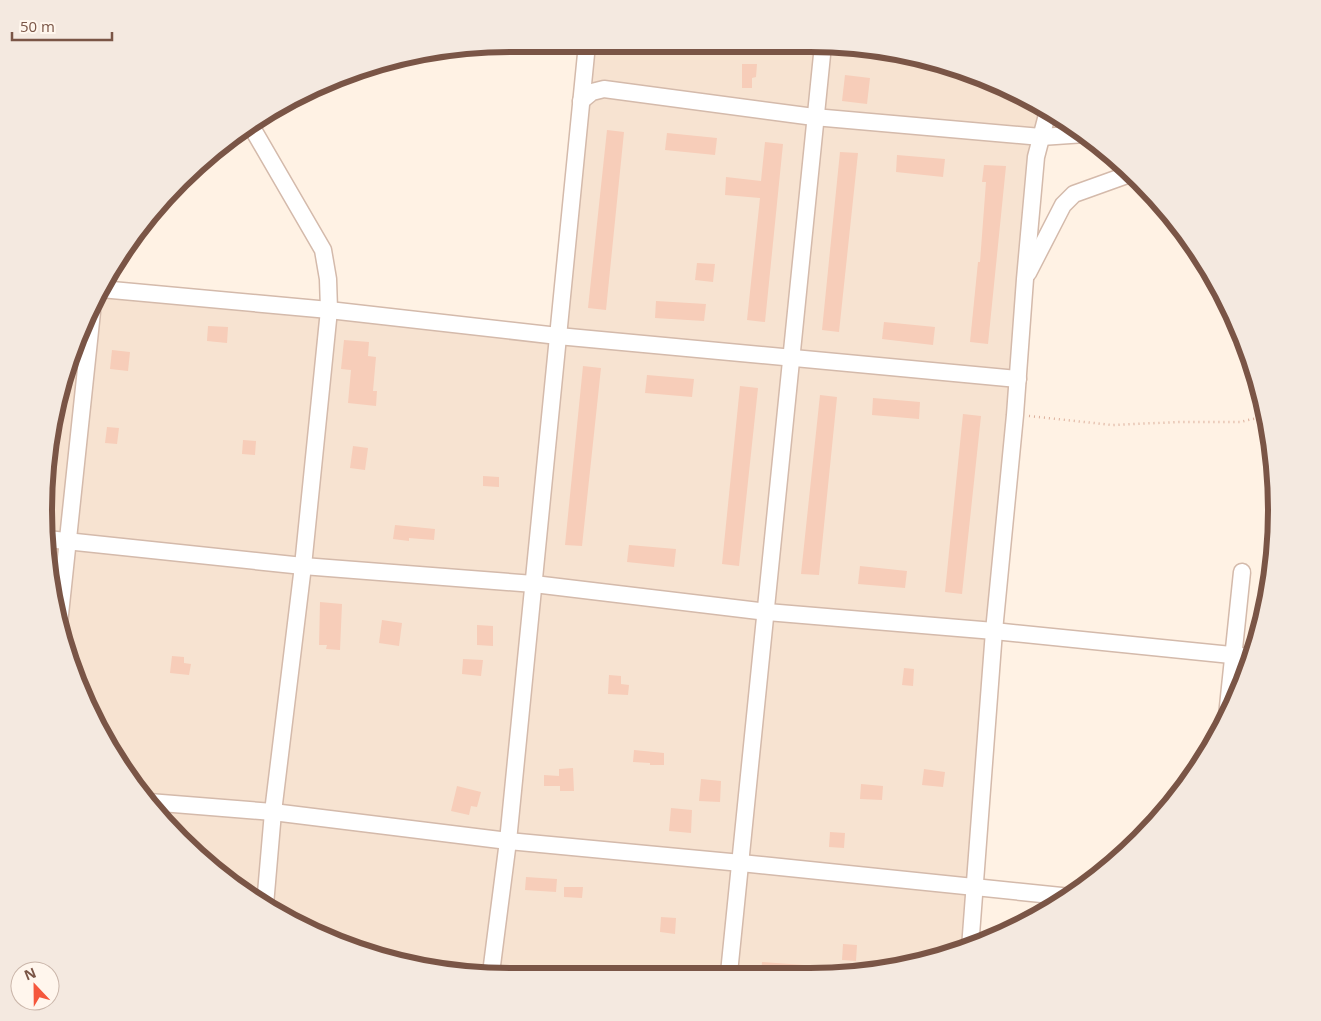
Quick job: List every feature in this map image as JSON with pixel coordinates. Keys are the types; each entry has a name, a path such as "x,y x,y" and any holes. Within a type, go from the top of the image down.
{"street":[{"path":"492,968 508,841 586,52"},
{"path":"730,968 767,612 814,117 822,52"},
{"path":"580,102 592,92 604,89 814,117 1040,138 1072,135"},
{"path":"971,939 994,631 1015,415 1036,157 1046,118"},
{"path":"254,131 323,250 328,279 329,310 303,566 273,812 266,897"},
{"path":"1025,279 1063,206 1074,194 1123,176"},
{"path":"109,290 329,310 558,336 1018,378"},
{"path":"61,602 90,328"},
{"path":"53,539 303,566 534,584 767,612 994,631 1245,656"},
{"path":"1229,697 1242,572"},
{"path":"158,803 273,812 508,841 741,862 1058,896"}],"path":[{"path":"1015,415 1112,425 1240,422 1259,417"}],"shaded area":[{"path":"587,52 810,52 870,56 900,61 958,77 986,87 1047,119 971,939 900,960 840,968 481,968 421,960 392,953 335,934 281,907 256,891 209,855 187,834 147,789 130,765 100,713 87,686 77,658 61,600 53,540 53,481 61,421 68,392 87,335 109,290 558,336"}],"building":[{"path":"742,64 757,64 756,77 752,78 752,88 742,88"},
{"path":"845,75 870,78 867,104 842,101"},
{"path":"607,130 624,132 606,310 588,308"},
{"path":"667,133 717,138 715,155 665,150"},
{"path":"765,142 783,144 765,322 747,320 760,198 725,195 726,177 761,181"},
{"path":"840,152 858,153 839,332 822,330"},
{"path":"897,155 945,159 943,177 896,172"},
{"path":"984,165 1006,166 988,344 970,342 978,262 980,262 986,182 982,182"},
{"path":"697,263 715,264 713,282 695,280"},
{"path":"656,301 706,304 704,321 655,318"},
{"path":"884,322 935,327 933,345 882,339"},
{"path":"208,326 228,327 227,343 207,341"},
{"path":"344,340 369,342 368,356 376,357 373,391 377,391 376,406 348,403 351,370 341,369"},
{"path":"112,350 130,352 128,371 110,369"},
{"path":"583,366 601,368 582,546 565,545"},
{"path":"647,375 694,379 692,397 645,393"},
{"path":"740,386 758,388 739,566 722,564"},
{"path":"820,395 837,397 819,575 801,574"},
{"path":"873,398 920,402 919,419 872,415"},
{"path":"963,414 981,416 962,594 945,592"},
{"path":"107,427 119,428 117,444 105,443"},
{"path":"243,440 256,441 255,455 242,454"},
{"path":"353,446 368,448 365,470 350,468"},
{"path":"483,476 499,477 499,487 483,486"},
{"path":"395,525 435,529 434,540 409,538 409,541 393,539"},
{"path":"629,545 676,549 674,567 627,562"},
{"path":"860,566 907,571 905,588 858,584"},
{"path":"320,602 342,604 340,650 326,649 327,645 319,645"},
{"path":"382,620 402,623 399,646 379,643"},
{"path":"477,625 493,626 493,646 477,645"},
{"path":"172,656 184,657 184,663 191,664 189,675 170,673"},
{"path":"463,659 483,660 481,676 462,674"},
{"path":"904,668 914,669 913,686 902,685"},
{"path":"609,675 621,676 621,684 629,685 628,695 608,694"},
{"path":"634,750 664,753 664,765 633,762"},
{"path":"573,768 574,791 560,791 560,786 544,786 544,775 559,776 559,769"},
{"path":"924,769 945,772 943,787 922,785"},
{"path":"701,779 721,781 720,802 699,801"},
{"path":"861,784 883,786 882,800 860,799"},
{"path":"457,786 481,792 477,807 471,806 469,815 451,811"},
{"path":"671,808 692,810 691,833 669,831"},
{"path":"830,832 845,833 844,848 829,847"},
{"path":"526,877 557,879 556,892 525,890"},
{"path":"564,887 583,887 582,898 564,897"},
{"path":"661,917 676,918 675,934 660,932"},
{"path":"843,944 857,945 856,961 842,960"},
{"path":"762,962 804,965 804,968 761,968"}]}
